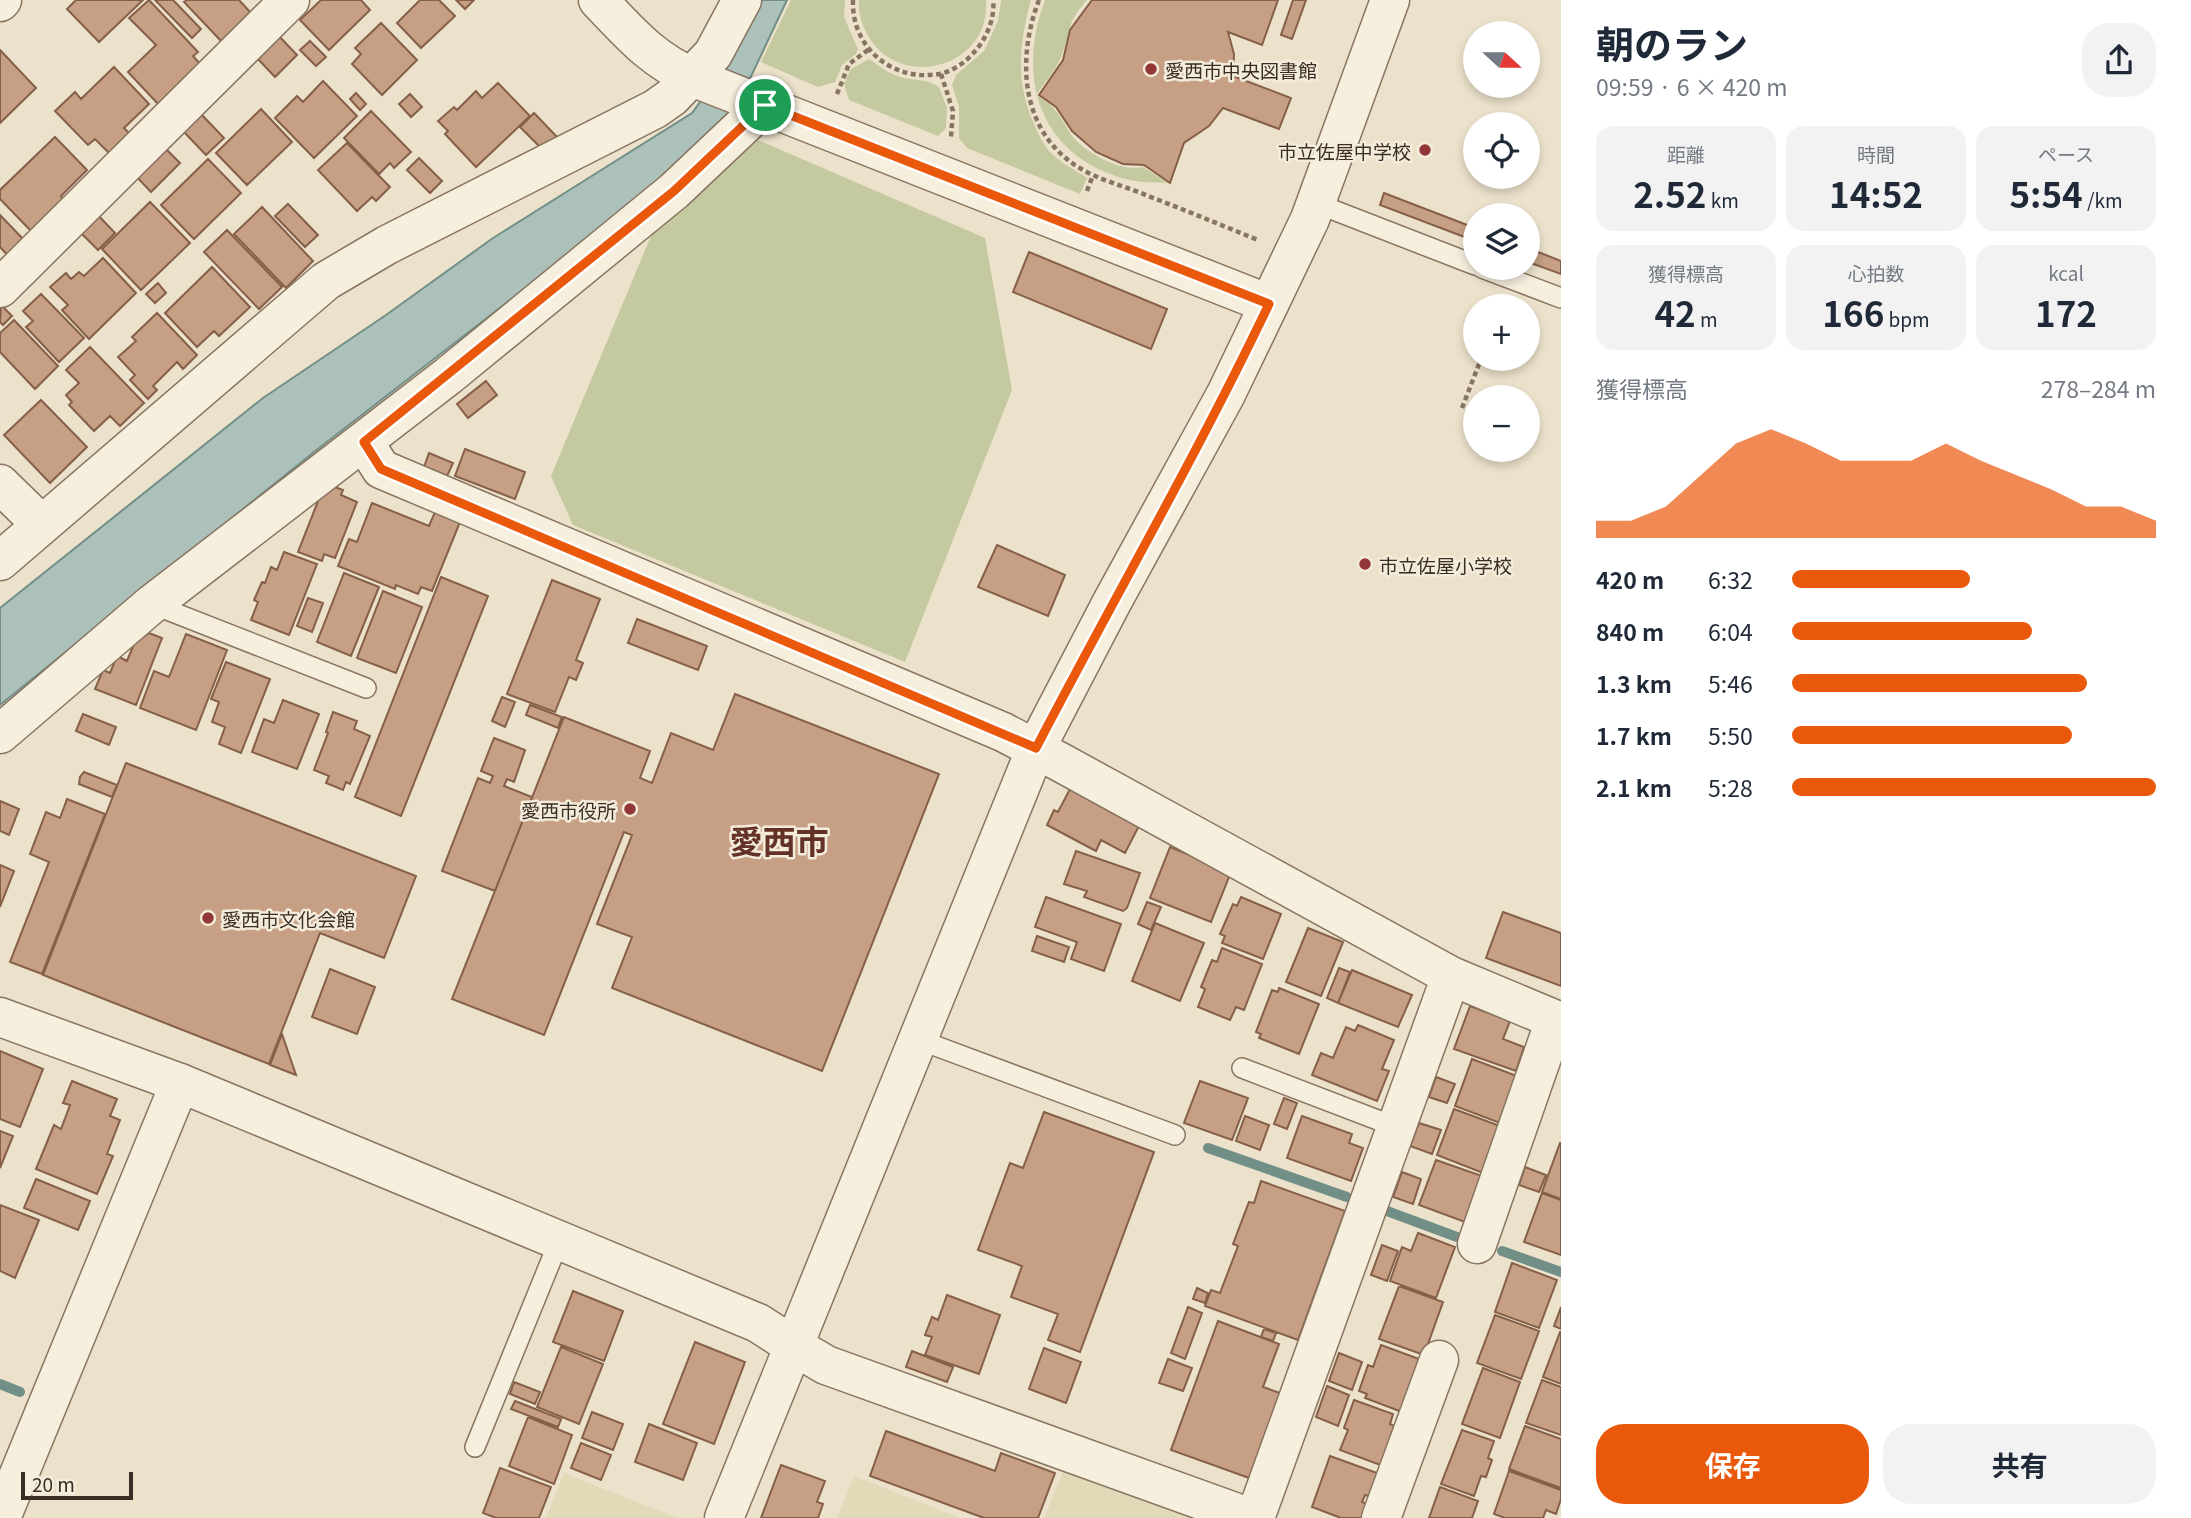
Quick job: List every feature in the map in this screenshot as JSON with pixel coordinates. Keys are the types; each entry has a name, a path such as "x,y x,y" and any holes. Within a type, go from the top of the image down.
{"street":[{"path":"0,288 290,0"},
{"path":"598,0 653,55 671,67 1269,304"},
{"path":"0,561 326,281 387,245 655,109 702,81 742,0"},
{"path":"724,1518 1036,748 1226,394 1318,204 1390,0"},
{"path":"0,734 152,604 364,442 674,191 756,102"},
{"path":"364,442 381,469 1036,748 1451,975 1558,1021 1477,1244"},
{"path":"0,484 42,525"},
{"path":"0,1017 180,1083 758,1323 826,1365 1253,1518 1451,975"},
{"path":"1,1518 180,1083"},
{"path":"1381,1518 1439,1360"}],"lane":[{"path":"1318,204 1463,260"},
{"path":"1514,280 1561,298"},
{"path":"152,604 366,688"},
{"path":"918,1039 1175,1135"},
{"path":"1242,1068 1396,1127"},
{"path":"474,1447 559,1241"}],"path":[{"path":"853,0 852,13 859,36 868,50 892,68 915,74 941,74 960,64 977,49 989,29 993,0"},
{"path":"1039,0 1028,34 1026,89 1037,118 1057,149 1093,175 1260,240"},
{"path":"833,103 849,64 868,50"},
{"path":"941,74 953,111 951,137 946,149"},
{"path":"1462,408 1476,371"}],"shaded area":[{"path":"1065,1467 1210,1518 1044,1518"},
{"path":"564,1473 677,1518 546,1518"},
{"path":"854,1476 960,1518 837,1518"}],"green space":[{"path":"791,0 845,0 844,17 858,49 856,54 842,65 835,82 818,87 761,62"},
{"path":"859,0 986,0 984,24 974,43 958,57 940,65 919,67 899,62 880,51 864,28 859,12"},
{"path":"1001,0 1031,0 1022,48 1024,95 1046,147 1059,160 1087,178 1080,194 967,148 959,138 959,107 952,85 956,75 984,51 998,21"},
{"path":"1045,0 1087,0 1072,21 1059,62 1037,93 1033,59 1036,30"},
{"path":"869,59 896,75 930,82 939,87 947,108 946,128 938,136 849,100 844,84 851,69"},
{"path":"1038,96 1052,107 1073,137 1087,150 1124,167 1143,167 1168,183 1130,180 1100,170 1075,154 1056,135 1043,112"},
{"path":"758,140 985,238 1012,390 905,662 573,525 551,476 653,231"}],"water":[{"path":"761,0 787,0 738,104 719,133 314,452 0,705 0,608 263,398 386,315 493,238 692,113 734,55"}],"building":[{"path":"76,0 143,0 99,42 67,9"},
{"path":"149,0 198,52 193,56 201,65 159,105 128,72 156,45 129,18"},
{"path":"155,0 173,0 201,29 192,38"},
{"path":"239,0 251,13 222,42 184,2"},
{"path":"321,0 361,0 370,10 329,50 300,20"},
{"path":"420,0 439,0 455,16 421,48 397,23"},
{"path":"456,0 474,0 465,9"},
{"path":"1092,0 1278,0 1262,45 1228,32 1234,54 1233,76 1291,98 1279,129 1223,108 1209,126 1184,143 1170,183 1144,165 1123,164 1096,152 1072,131 1056,107 1039,95 1063,60 1070,30"},
{"path":"1293,0 1306,0 1292,39 1281,35"},
{"path":"381,23 417,60 382,95 352,64 361,54 355,48"},
{"path":"278,35 297,55 275,77 256,57"},
{"path":"310,41 326,57 316,66 300,50"},
{"path":"0,50 36,88 0,123"},
{"path":"114,67 149,104 124,128 131,135 111,155 95,139 88,145 55,111 75,92 81,99"},
{"path":"323,81 357,116 314,158 275,118 297,96 303,102"},
{"path":"498,83 530,116 476,167 445,134 448,131 438,121 454,107 457,110 476,91 482,98"},
{"path":"356,93 366,104 360,110 350,99"},
{"path":"410,94 422,107 411,117 399,104"},
{"path":"261,109 292,142 247,185 216,153"},
{"path":"371,111 411,152 394,168 390,163 379,174 344,138"},
{"path":"534,113 558,138 544,151 520,127"},
{"path":"201,114 224,138 206,155 183,131"},
{"path":"55,137 87,170 61,196 65,201 33,233 0,199 0,190"},
{"path":"347,143 390,187 376,201 372,197 357,211 318,170"},
{"path":"163,146 180,163 151,192 134,174"},
{"path":"419,158 442,181 430,193 407,170"},
{"path":"208,159 241,193 194,239 161,205"},
{"path":"1384,193 1463,223 1463,236 1380,205"},
{"path":"150,202 190,243 141,290 102,249"},
{"path":"288,204 318,235 305,247 275,216"},
{"path":"262,207 313,261 286,288 234,234"},
{"path":"96,213 115,233 98,250 78,230"},
{"path":"0,215 27,243 11,259 0,247"},
{"path":"227,230 282,287 259,309 204,252"},
{"path":"1029,252 1167,309 1151,349 1013,292"},
{"path":"1540,253 1561,261 1561,274 1540,266"},
{"path":"103,258 136,293 89,339 62,310 68,305 50,287 66,273 71,279 79,272 84,276"},
{"path":"212,267 250,307 219,336 214,331 197,347 165,313"},
{"path":"158,283 166,293 155,303 146,294"},
{"path":"41,294 84,338 59,362 26,327 33,321 23,311"},
{"path":"1,305 12,316 3,325 0,322"},
{"path":"157,313 197,355 183,369 177,362 153,386 157,390 148,399 130,380 135,375 118,357 136,341 132,337"},
{"path":"14,320 58,366 35,389 0,352 0,333"},
{"path":"90,347 144,403 120,426 110,416 94,431 69,405 72,402 66,395 79,383 66,370"},
{"path":"486,381 497,395 468,418 457,404"},
{"path":"41,400 87,447 50,483 4,435"},
{"path":"465,449 525,472 515,499 455,476"},
{"path":"429,453 453,463 447,476 424,467"},
{"path":"330,485 343,490 341,495 357,502 335,558 324,554 322,561 298,552 322,491"},
{"path":"372,503 429,526 435,512 460,522 432,591 421,587 418,594 396,585 395,589 338,566 349,539 357,542"},
{"path":"997,545 1065,575 1048,616 978,587"},
{"path":"284,552 317,564 289,635 251,620 258,602 254,600 262,582 265,583 271,567 277,570"},
{"path":"344,573 379,587 351,656 317,642"},
{"path":"441,577 488,596 401,816 355,797"},
{"path":"552,580 600,599 576,660 583,663 576,680 569,677 555,712 507,694"},
{"path":"383,591 422,607 396,673 357,658"},
{"path":"308,598 323,603 312,632 297,626"},
{"path":"637,619 707,646 698,670 628,643"},
{"path":"149,633 162,638 136,705 95,689 103,670 110,673 117,656 127,661 134,644"},
{"path":"186,634 227,650 196,730 140,708 154,671 169,677"},
{"path":"226,662 270,679 241,753 219,744 225,727 212,722 219,702 211,699"},
{"path":"735,694 939,774 822,1071 612,988 632,937 597,924 632,835 624,832 544,1035 452,999 564,717 650,751 640,778 652,783 671,733 713,750"},
{"path":"502,697 515,702 505,727 492,721"},
{"path":"283,700 319,714 297,769 252,752 264,719 274,723"},
{"path":"530,705 562,717 558,728 526,715"},
{"path":"333,712 357,721 354,729 370,736 350,784 346,782 343,790 326,783 329,776 314,770"},
{"path":"83,714 116,727 109,745 76,731"},
{"path":"494,738 525,750 514,782 507,779 504,786 532,797 495,891 442,871 478,778 490,783 493,776 481,771"},
{"path":"126,763 416,876 384,958 320,933 269,1064 43,975"},
{"path":"84,772 117,785 112,797 79,784"},
{"path":"1071,787 1140,824 1125,853 1101,840 1096,851 1047,825 1054,810 1058,812"},
{"path":"67,799 105,814 42,974 10,962 49,862 30,854 46,812 60,818"},
{"path":"0,801 19,809 9,835 0,831"},
{"path":"1170,847 1231,872 1211,922 1150,898"},
{"path":"1076,851 1140,873 1127,908 1123,911 1084,897 1087,891 1064,884"},
{"path":"0,865 14,871 0,907"},
{"path":"1046,897 1121,924 1104,971 1071,959 1077,942 1035,927"},
{"path":"1241,897 1281,914 1263,959 1222,943 1225,936 1220,934 1233,904 1237,906"},
{"path":"1147,902 1161,907 1151,930 1138,924"},
{"path":"1503,912 1561,933 1561,986 1486,958"},
{"path":"1155,923 1204,943 1180,1001 1132,981"},
{"path":"1308,928 1343,942 1321,996 1286,982"},
{"path":"1037,936 1069,947 1064,962 1032,951"},
{"path":"1222,948 1262,964 1244,1010 1236,1007 1230,1020 1198,1007 1205,989 1201,987 1212,960 1217,962"},
{"path":"1339,968 1350,972 1338,1003 1327,998"},
{"path":"330,969 375,987 357,1034 312,1017"},
{"path":"1352,970 1412,995 1398,1027 1338,1003"},
{"path":"1279,988 1319,1004 1299,1054 1259,1038 1261,1034 1256,1032 1272,990 1278,992"},
{"path":"1470,1006 1510,1021 1503,1039 1524,1047 1516,1071 1454,1049"},
{"path":"1358,1025 1394,1040 1382,1069 1389,1071 1377,1101 1312,1075 1321,1053 1333,1058 1346,1027 1355,1031"},
{"path":"282,1034 296,1075 270,1065"},
{"path":"0,1051 43,1069 20,1127 0,1119"},
{"path":"1472,1059 1517,1076 1500,1123 1455,1106"},
{"path":"1436,1077 1455,1084 1447,1103 1429,1097"},
{"path":"72,1081 117,1099 110,1116 120,1120 107,1154 113,1156 97,1194 36,1169 54,1125 61,1129 70,1105 63,1103"},
{"path":"1200,1081 1248,1098 1232,1140 1184,1123"},
{"path":"1284,1098 1297,1103 1287,1129 1274,1124"},
{"path":"1454,1109 1500,1126 1483,1173 1437,1155"},
{"path":"1044,1112 1154,1152 1080,1352 1048,1340 1058,1314 1011,1297 1022,1266 978,1250 1010,1163 1023,1168"},
{"path":"1245,1116 1269,1125 1260,1150 1236,1141"},
{"path":"1302,1116 1352,1134 1349,1143 1363,1148 1351,1181 1287,1158"},
{"path":"1419,1123 1441,1130 1432,1154 1410,1146"},
{"path":"0,1131 13,1136 0,1168"},
{"path":"1561,1143 1561,1199 1542,1192"},
{"path":"1436,1160 1482,1176 1465,1222 1419,1205"},
{"path":"1525,1167 1546,1175 1539,1192 1519,1185"},
{"path":"1402,1172 1421,1179 1413,1204 1393,1197"},
{"path":"36,1179 90,1201 78,1230 24,1208"},
{"path":"1261,1181 1345,1211 1298,1340 1205,1306 1211,1290 1220,1293 1238,1246 1233,1244 1249,1202 1254,1203"},
{"path":"1542,1193 1561,1200 1561,1255 1524,1242"},
{"path":"0,1205 39,1220 15,1278 0,1271"},
{"path":"1418,1233 1455,1247 1436,1298 1390,1281 1402,1247 1411,1251"},
{"path":"1382,1245 1398,1251 1387,1281 1371,1275"},
{"path":"1512,1263 1557,1280 1539,1328 1495,1312"},
{"path":"1399,1286 1443,1302 1424,1355 1379,1339"},
{"path":"1197,1288 1208,1293 1205,1303 1193,1299"},
{"path":"573,1291 623,1311 604,1361 553,1342"},
{"path":"947,1295 1000,1315 979,1374 925,1355 932,1337 925,1335 932,1317 938,1320"},
{"path":"1188,1307 1202,1313 1185,1359 1171,1353"},
{"path":"1561,1307 1561,1329 1554,1326"},
{"path":"1495,1315 1539,1331 1521,1379 1477,1363"},
{"path":"1218,1321 1279,1344 1263,1387 1280,1393 1249,1478 1171,1450"},
{"path":"1264,1329 1276,1333 1273,1341 1261,1337"},
{"path":"1561,1332 1561,1384 1543,1377"},
{"path":"695,1342 745,1362 714,1444 663,1424"},
{"path":"1381,1345 1422,1360 1402,1412 1365,1398 1367,1394 1359,1391 1368,1365 1373,1367"},
{"path":"561,1347 603,1364 579,1424 537,1407"},
{"path":"1044,1348 1081,1362 1066,1403 1029,1389"},
{"path":"912,1351 953,1367 947,1382 906,1367"},
{"path":"1339,1353 1362,1362 1352,1390 1329,1381"},
{"path":"1168,1359 1192,1368 1183,1391 1159,1383"},
{"path":"1483,1368 1520,1382 1500,1438 1462,1424"},
{"path":"1542,1380 1561,1387 1561,1435 1526,1423"},
{"path":"514,1382 540,1392 535,1404 510,1394"},
{"path":"1327,1386 1349,1395 1338,1426 1316,1417"},
{"path":"1354,1400 1393,1414 1390,1424 1398,1428 1383,1466 1340,1450 1348,1430 1344,1428"},
{"path":"515,1401 561,1419 558,1427 511,1409"},
{"path":"592,1412 623,1424 613,1450 582,1438"},
{"path":"528,1417 572,1435 554,1484 509,1466"},
{"path":"649,1424 697,1443 683,1480 635,1462"},
{"path":"1525,1426 1561,1439 1561,1488 1509,1469"},
{"path":"1462,1430 1494,1441 1488,1458 1492,1460 1486,1477 1481,1476 1474,1496 1441,1484"},
{"path":"886,1431 995,1471 1001,1453 1055,1473 1038,1518 984,1518 870,1476"},
{"path":"581,1443 611,1455 601,1480 571,1468"},
{"path":"1330,1456 1380,1474 1372,1497 1365,1495 1362,1502 1369,1505 1365,1518 1341,1518 1312,1507"},
{"path":"781,1465 825,1481 817,1502 823,1504 818,1518 761,1518"},
{"path":"500,1468 551,1487 539,1518 496,1518 483,1513"},
{"path":"1509,1471 1561,1490 1556,1514 1546,1510 1543,1518 1505,1518 1494,1514"},
{"path":"1440,1487 1478,1501 1472,1518 1429,1518"}],"waterway":[{"path":"1208,1148 1347,1197"},
{"path":"1387,1211 1457,1237"},
{"path":"1502,1251 1561,1272"},
{"path":"0,1384 20,1392"}],"place":[{"name":"愛西市中央図書館","path":"1151,69"},
{"name":"市立佐屋中学校","path":"1425,150"},
{"name":"市立佐屋小学校","path":"1365,564"},
{"name":"愛西市役所","path":"630,809"},
{"name":"愛西市文化会館","path":"208,918"}],"district":[{"name":"愛西市","path":"779,840"}],"route":[{"path":"765,105 1269,304 1226,394 1036,748 381,469 364,442 674,191 765,105"}]}
